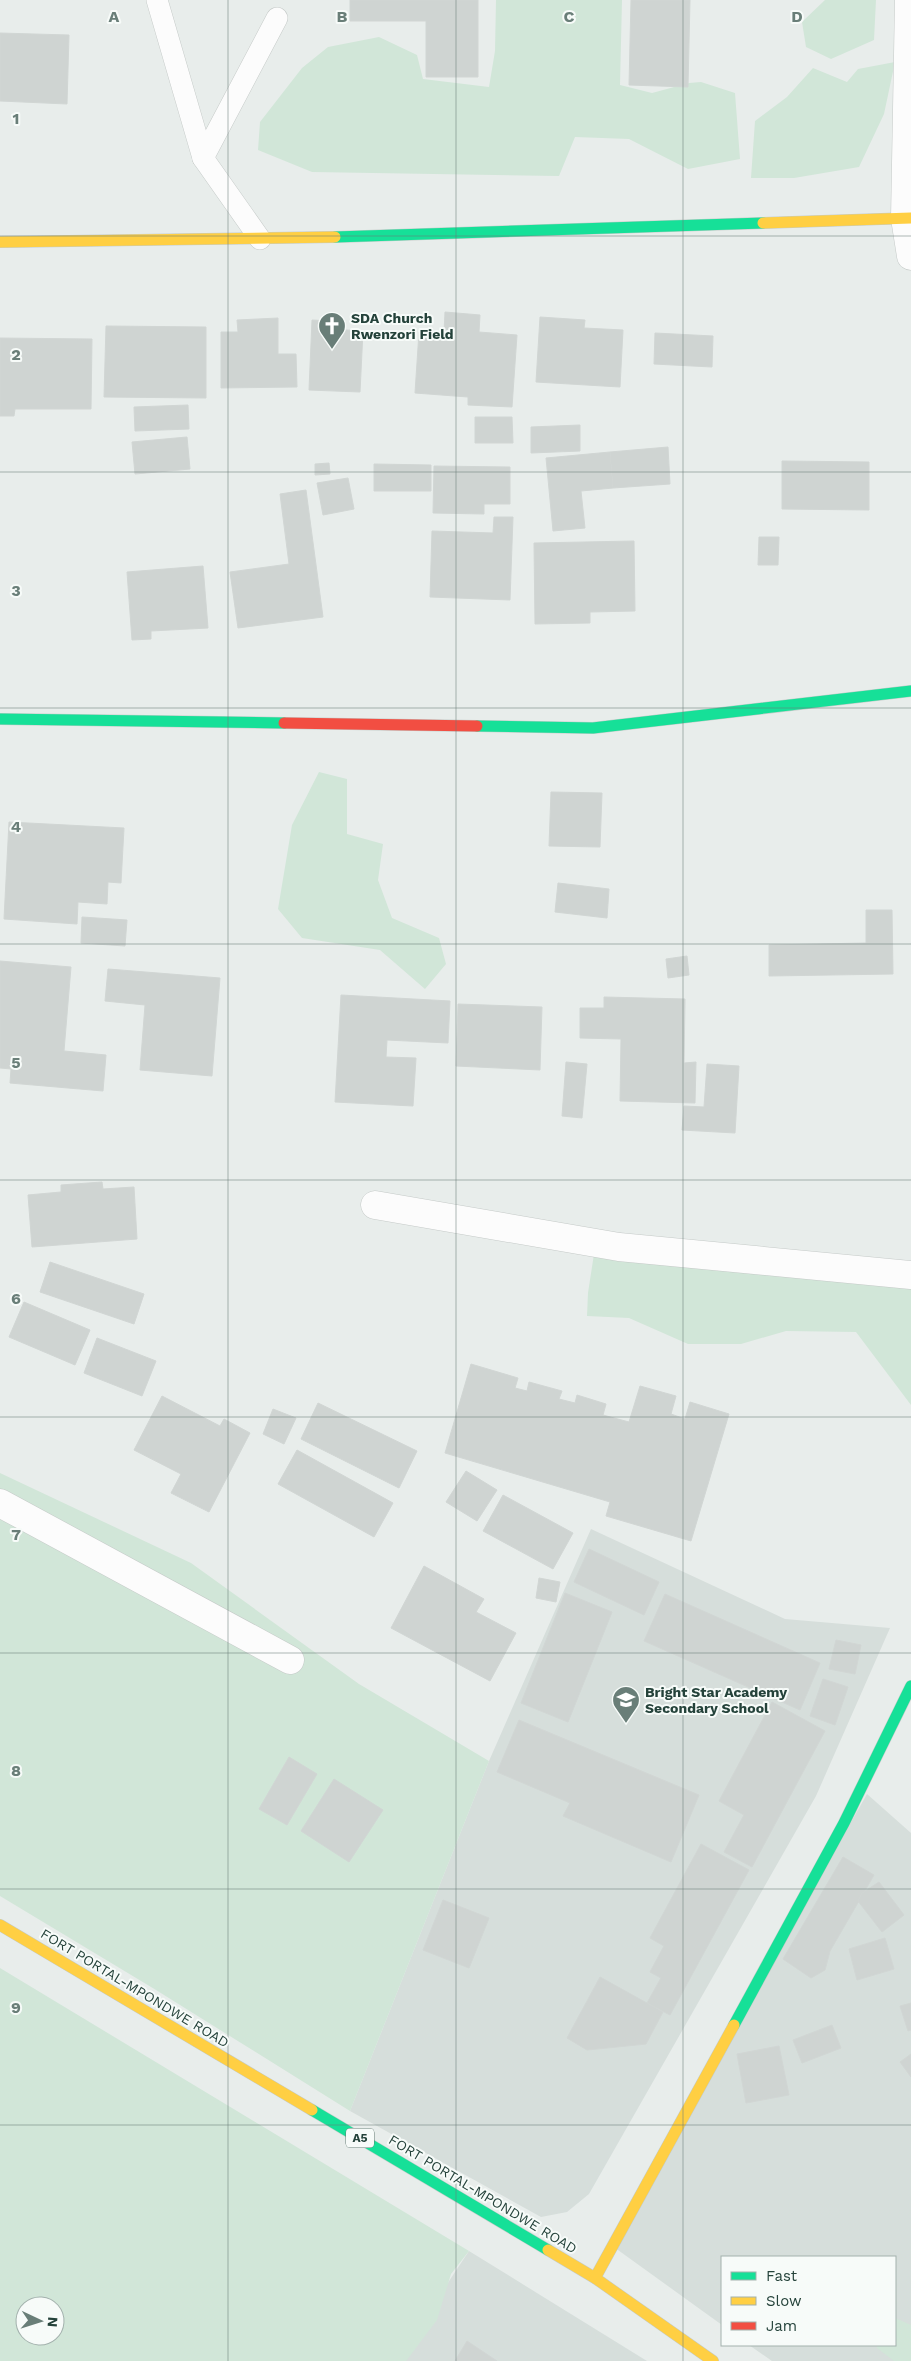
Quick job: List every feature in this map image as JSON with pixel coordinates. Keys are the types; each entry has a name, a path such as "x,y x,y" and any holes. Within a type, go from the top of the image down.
{"main road":[{"path":"0,242 260,239 908,218"},
{"path":"0,719 593,728 803,702 911,691"},
{"path":"596,2278 844,1823 911,1686"},
{"name":"FORT PORTAL-MPONDWE ROAD","path":"0,1925 596,2278 713,2361"}],"street":[{"path":"909,0 908,218 911,256"},
{"path":"375,1204 619,1247 911,1275"},
{"path":"0,1503 290,1660"}],"lane":[{"path":"157,0 203,158 260,239"},
{"path":"203,158 276,18"}],"shaded area":[{"path":"591,1529 785,1619 890,1628 816,1796 589,2194 567,2212 541,2217 350,2111 489,1761"},
{"path":"867,1794 911,1833 911,2361 772,2361 750,2346 896,2346 896,2256 721,2256 721,2324 611,2245"},
{"path":"469,2251 647,2361 396,2361"}],"green space":[{"path":"496,0 622,0 620,85 652,93 689,83 701,82 735,93 740,159 688,169 629,139 575,137 559,176 312,172 258,150 260,122 302,68 328,47 379,37 417,55 423,79 489,87 495,51"},
{"path":"825,0 876,0 874,40 831,59 806,47 802,22"},
{"path":"895,62 884,114 859,167 794,178 751,178 755,121 787,97 813,68 847,82 858,69"},
{"path":"319,772 347,779 347,834 383,844 378,880 392,918 439,938 446,964 425,989 380,950 302,938 278,909 292,825"},
{"path":"594,1254 911,1269 911,1405 856,1332 786,1331 741,1344 688,1344 629,1318 587,1316 588,1293"},
{"path":"0,1473 191,1563 359,1684 489,1761 350,2111 156,1990 0,1896"},
{"path":"0,1968 469,2251 451,2274 437,2320 406,2361 0,2361"},
{"path":"896,2318 911,2325 911,2361 894,2361 877,2346 896,2346"}],"building":[{"path":"350,0 478,0 478,77 426,77 426,21 350,21"},
{"path":"631,0 690,0 688,87 629,85"},
{"path":"0,33 69,35 67,104 0,101"},
{"path":"445,312 480,315 479,332 517,335 512,407 468,405 468,397 415,393 419,332 444,333"},
{"path":"540,317 585,320 584,328 623,330 620,387 536,382"},
{"path":"278,318 278,354 296,354 297,387 221,388 221,332 238,332 237,320"},
{"path":"312,320 331,321 330,329 363,331 360,392 309,390"},
{"path":"106,326 206,327 206,398 104,397"},
{"path":"655,333 713,336 712,367 654,364"},
{"path":"0,338 92,339 91,409 15,409 14,416 0,416"},
{"path":"188,405 189,429 135,431 134,407"},
{"path":"475,417 512,417 513,443 475,443"},
{"path":"580,425 580,451 531,453 531,427"},
{"path":"187,437 190,469 135,474 132,442"},
{"path":"668,447 670,484 613,488 610,452"},
{"path":"610,452 613,488 581,491 585,528 553,531 546,458"},
{"path":"782,461 869,462 869,510 782,509"},
{"path":"329,463 330,474 315,475 315,464"},
{"path":"374,464 431,465 431,491 374,491"},
{"path":"434,466 510,467 510,504 484,504 484,514 433,513"},
{"path":"348,478 354,509 323,515 317,483"},
{"path":"306,490 323,617 238,628 230,572 289,564 280,494"},
{"path":"494,517 513,517 510,600 430,597 432,531 493,533"},
{"path":"759,537 779,537 778,565 758,565"},
{"path":"634,541 635,611 590,612 590,623 535,624 534,543"},
{"path":"203,566 208,628 151,631 151,639 132,640 127,572"},
{"path":"551,792 602,793 600,847 549,846"},
{"path":"9,822 124,828 121,883 108,882 107,904 78,902 77,924 4,919"},
{"path":"558,883 609,889 607,918 555,912"},
{"path":"866,910 892,910 893,974 769,976 769,945 866,943"},
{"path":"82,917 127,920 125,946 81,943"},
{"path":"687,956 689,975 668,978 666,959"},
{"path":"0,961 71,967 64,1051 106,1055 103,1091 10,1083 11,1069 0,1068"},
{"path":"108,969 220,978 212,1076 140,1070 145,1005 105,1001"},
{"path":"341,995 450,1001 448,1043 387,1040 386,1057 416,1058 413,1106 335,1102"},
{"path":"604,997 685,999 684,1063 696,1062 695,1103 620,1101 621,1039 580,1038 580,1008 604,1008"},
{"path":"458,1004 542,1007 540,1070 456,1066"},
{"path":"566,1062 587,1064 582,1118 562,1116"},
{"path":"707,1064 739,1066 735,1133 682,1130 684,1106 704,1107"},
{"path":"102,1182 103,1189 134,1187 137,1239 32,1247 28,1195 61,1192 61,1185"},
{"path":"50,1262 144,1294 134,1324 40,1292"},
{"path":"24,1302 90,1330 75,1365 9,1337"},
{"path":"97,1338 156,1361 142,1396 84,1373"},
{"path":"471,1364 518,1378 515,1388 527,1391 529,1382 562,1391 559,1399 575,1403 577,1395 606,1404 603,1415 629,1422 640,1386 676,1396 671,1414 685,1419 690,1402 729,1414 691,1541 606,1516 610,1502 445,1453"},
{"path":"162,1396 220,1426 224,1419 250,1433 209,1512 171,1493 181,1474 134,1450"},
{"path":"318,1403 417,1451 399,1488 301,1439"},
{"path":"273,1409 296,1418 284,1444 263,1434"},
{"path":"297,1450 393,1503 374,1537 278,1484"},
{"path":"466,1471 497,1490 477,1521 446,1502"},
{"path":"503,1495 573,1533 553,1569 483,1531"},
{"path":"589,1549 659,1582 644,1615 574,1582"},
{"path":"424,1566 484,1599 476,1612 516,1633 490,1681 391,1628"},
{"path":"539,1578 560,1582 556,1602 536,1598"},
{"path":"565,1593 612,1612 568,1722 521,1703"},
{"path":"665,1594 820,1663 800,1710 644,1641"},
{"path":"836,1640 861,1645 855,1674 829,1669"},
{"path":"823,1679 848,1687 835,1725 810,1716"},
{"path":"772,1702 825,1731 752,1867 724,1852 744,1815 719,1801"},
{"path":"519,1720 699,1795 671,1862 563,1816 570,1803 497,1772"},
{"path":"289,1757 317,1774 287,1825 259,1809"},
{"path":"334,1779 383,1810 349,1862 301,1831"},
{"path":"701,1844 749,1870 670,2015 647,2003 661,1978 650,1972 664,1946 650,1938"},
{"path":"843,1857 874,1875 830,1951 825,1970 811,1978 783,1959"},
{"path":"879,1882 904,1915 882,1932 858,1901 862,1893"},
{"path":"443,1900 489,1918 469,1968 423,1950"},
{"path":"885,1938 894,1969 857,1980 849,1949"},
{"path":"600,1977 663,2012 646,2044 587,2050 567,2038"},
{"path":"911,2003 911,2030 908,2031 900,2006"},
{"path":"832,2025 841,2048 802,2063 793,2040"},
{"path":"779,2046 789,2095 746,2103 737,2054"},
{"path":"911,2054 911,2077 900,2062"},
{"path":"467,2341 497,2361 455,2361"}],"traffic: fast":[{"path":"335,237 763,223"},
{"path":"477,726 593,728 911,691"},
{"path":"0,719 284,723"},
{"path":"734,2025 844,1823 911,1686"},
{"path":"312,2110 548,2250"}],"traffic: slow":[{"path":"763,223 911,218"},
{"path":"0,242 335,237"},
{"path":"0,1925 312,2110"},
{"path":"595,2278 734,2025"},
{"path":"548,2250 595,2278 713,2361"}],"traffic: jam":[{"path":"284,723 477,726"}],"place":[{"name":"SDA Church Rwenzori Field","path":"332,350"},
{"name":"Bright Star Academy Secondary School","path":"626,1724"}]}
